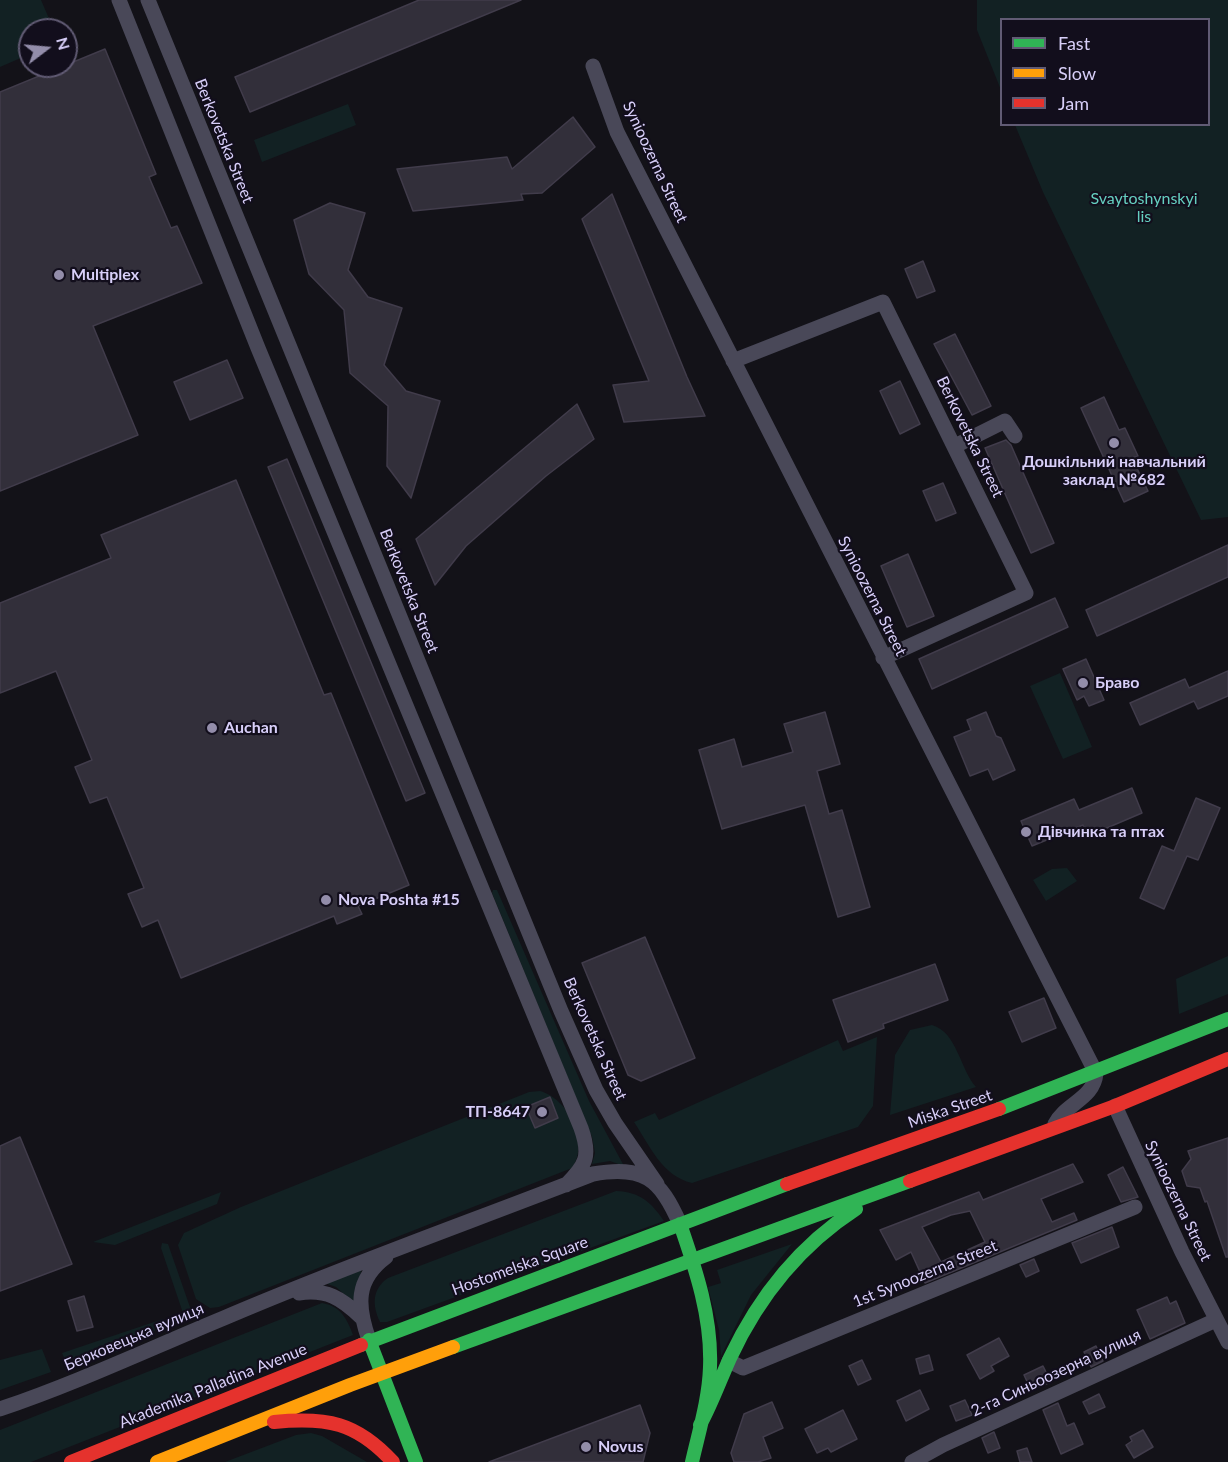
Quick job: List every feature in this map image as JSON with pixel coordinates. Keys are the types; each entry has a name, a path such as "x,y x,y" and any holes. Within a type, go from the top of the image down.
{"main road":[{"name":"Miska Street","path":"680,1224 1096,1073 1228,1019"},
{"path":"157,1462 244,1425 1053,1129 1228,1059"},
{"path":"700,1425 713,1402 729,1361 753,1312 786,1265 811,1240 834,1222 893,1188"},
{"path":"680,1224 693,1261 708,1326 710,1366 692,1462"},
{"name":"Hostomelska Square","path":"369,1340 680,1224"},
{"path":"369,1340 416,1462"},
{"name":"Akademika Palladina Avenue","path":"70,1462 369,1340"},
{"path":"244,1425 319,1418 339,1423 376,1443 393,1462"}],"street":[{"path":"119,0 249,327 581,1128 587,1154 581,1170 566,1185"},
{"name":"Berkovetska Street","path":"148,0 561,1011 601,1098 657,1184 667,1195 680,1224"},
{"name":"Synioozerna Street","path":"593,66 618,132 883,658 1008,896 1096,1073"},
{"name":"Berkovetska Street","path":"733,361 883,302 1026,592 883,658"},
{"path":"955,447 1005,421 1015,436"},
{"path":"1053,1129 1065,1110 1090,1090 1095,1082 1096,1073"},
{"name":"Synioozerna Street","path":"1114,1106 1228,1342"},
{"path":"281,1295 401,1246 593,1174 613,1170 627,1171 657,1184"},
{"name":"1st Synoozerna Street","path":"729,1361 743,1368 1135,1207"},
{"path":"369,1340 360,1317 360,1299 367,1276 372,1268 401,1246"},
{"path":"281,1295 324,1292 342,1300 360,1317"},
{"name":"Берковецька вулиця","path":"0,1409 75,1382 281,1295"},
{"name":"2-га Синьоозерна вулиця","path":"912,1462 943,1445 1216,1320"}],"green space":[{"path":"0,0 41,0 49,18 18,18 18,59 0,67"},
{"name":"Svaytoshynskyi lis","path":"977,0 1228,0 1228,517 1201,520 1043,192 1015,126 1210,126 1210,18 1000,18 1000,88 977,30"},
{"path":"348,104 356,125 262,162 254,140"},
{"path":"1060,673 1092,747 1063,759 1030,686"},
{"path":"1067,868 1077,881 1046,901 1033,880 1052,869"},
{"path":"493,890 497,890 589,1101 624,1166 610,1161 592,1164 595,1153 592,1137 492,893"},
{"path":"1228,956 1228,994 1179,1014 1176,979"},
{"path":"932,1025 947,1035 953,1043 976,1087 890,1115 895,1055 910,1030"},
{"path":"877,1037 873,1106 858,1127 692,1183 673,1174 665,1167 651,1150 634,1122 655,1113 659,1120 838,1040 843,1051"},
{"path":"540,1091 560,1103 574,1123 579,1147 572,1168 219,1307 210,1308 196,1299 178,1245 184,1233 241,1207 529,1092"},
{"path":"616,1191 632,1193 644,1199 664,1221 387,1322 380,1322 375,1304 376,1292 388,1278"},
{"path":"221,1192 217,1204 115,1245 93,1242"},
{"path":"162,1243 168,1244 191,1310 183,1313 161,1248"},
{"path":"792,1244 751,1295 721,1356 719,1330 708,1287 721,1283 717,1270"},
{"path":"363,1264 357,1287 358,1307 336,1287 322,1282"},
{"path":"322,1303 334,1307 342,1314 353,1335 31,1462 0,1462 0,1430"},
{"path":"163,1319 147,1337 122,1350 68,1366 62,1353"},
{"path":"42,1349 51,1372 0,1390 0,1360"},
{"path":"311,1433 322,1436 367,1462 225,1462 296,1435"}],"building":[{"path":"419,0 521,0 250,112 235,77"},
{"path":"105,49 156,174 149,177 171,228 177,226 202,283 93,326 138,435 0,491 0,92 34,78 78,78 78,60"},
{"path":"573,117 595,147 542,193 521,194 523,200 413,211 397,169 507,157 512,169"},
{"path":"612,194 705,416 624,422 613,385 649,381 582,219"},
{"path":"330,203 365,213 348,270 368,297 402,308 384,365 406,391 440,401 411,498 387,466 388,406 350,373 344,310 309,274 294,220"},
{"path":"923,261 935,291 917,298 905,269"},
{"path":"955,334 991,406 972,415 934,344"},
{"path":"227,360 243,398 190,420 174,382"},
{"path":"900,381 920,424 900,434 880,391"},
{"name":"Дошкільний навчальний заклад №682","path":"1104,397 1119,430 1125,428 1138,456 1132,458 1148,491 1124,502 1081,408"},
{"path":"577,404 594,439 546,476 466,546 435,585 416,539"},
{"path":"1006,440 1011,445 1054,543 1031,553 985,448"},
{"path":"287,459 425,793 406,801 268,467"},
{"name":"Auchan","path":"236,480 324,695 331,693 409,885 358,906 362,914 337,924 334,916 181,978 158,920 142,927 128,894 144,888 107,797 90,803 75,767 92,760 56,671 0,693 0,603 111,558 101,535"},
{"path":"943,483 956,513 936,521 923,491"},
{"path":"1228,545 1228,577 1097,636 1086,610"},
{"path":"908,554 934,616 907,627 881,566"},
{"path":"1055,598 1068,627 932,689 919,659"},
{"name":"Браво","path":"1086,659 1104,700 1089,706 1084,696 1077,700 1063,669"},
{"path":"1228,671 1228,696 1198,709 1194,701 1140,725 1130,703 1185,679 1189,688"},
{"path":"825,712 840,764 817,771 829,814 842,810 870,907 838,917 805,805 722,829 699,750 734,739 742,767 793,752 784,724"},
{"path":"986,712 1015,770 993,780 988,769 970,776 954,737 971,730 967,720"},
{"path":"1132,788 1142,813 1088,836 1083,825 1032,846 1021,821 1074,799 1079,810"},
{"path":"1196,798 1220,808 1198,860 1187,856 1164,909 1140,898 1162,846 1174,851"},
{"path":"645,937 695,1058 641,1081 628,1075 582,963"},
{"path":"935,964 948,1000 883,1024 884,1028 848,1042 833,1000"},
{"path":"1044,998 1056,1028 1022,1042 1009,1012"},
{"name":"ТП-8647","path":"550,1097 558,1118 535,1128 526,1107"},
{"path":"20,1137 72,1264 0,1291 0,1146"},
{"path":"1228,1138 1228,1257 1226,1257 1207,1201 1205,1202 1200,1188 1187,1186 1182,1171 1191,1159 1188,1151"},
{"path":"1073,1164 1083,1182 1041,1199 1052,1222 1074,1213 1077,1220 925,1283 911,1252 896,1260 880,1230 979,1192 983,1200","holes":["970,1211 985,1242 941,1262 922,1227 951,1215"]},
{"path":"1123,1167 1138,1197 1121,1202 1108,1175"},
{"path":"1112,1227 1119,1247 1081,1263 1072,1243"},
{"path":"1034,1259 1039,1271 1026,1277 1020,1265"},
{"path":"84,1296 93,1327 77,1331 68,1301"},
{"path":"1167,1297 1170,1304 1176,1301 1185,1323 1150,1339 1137,1310"},
{"path":"999,1338 1009,1356 991,1366 994,1371 980,1379 967,1355"},
{"path":"1096,1346 1103,1361 1091,1367 1084,1352"},
{"path":"929,1355 933,1370 920,1374 916,1359"},
{"path":"862,1360 871,1379 858,1385 849,1366"},
{"path":"1043,1366 1051,1382 1031,1390 1024,1375"},
{"path":"920,1390 929,1409 906,1421 897,1401"},
{"path":"1099,1394 1105,1407 1089,1414 1083,1402"},
{"path":"965,1400 972,1415 956,1421 950,1406"},
{"path":"772,1402 783,1428 763,1437 771,1458 758,1462 734,1462 731,1453 744,1414"},
{"path":"1058,1403 1067,1426 1074,1423 1083,1444 1061,1454 1043,1410"},
{"name":"Novus","path":"640,1405 650,1433 643,1462 489,1462"},
{"path":"843,1410 857,1439 831,1452 828,1448 817,1453 805,1429"},
{"path":"1143,1430 1153,1447 1134,1458 1126,1445 1132,1441 1130,1437"},
{"path":"994,1432 1000,1448 988,1453 982,1438"},
{"path":"1027,1448 1032,1462 1020,1462 1017,1451"}],"traffic: fast":[{"path":"999,1109 1228,1019"},
{"path":"453,1347 910,1181"},
{"path":"361,1345 787,1184"},
{"path":"700,1425 741,1335 768,1293 816,1239 856,1209"},
{"path":"680,1224 702,1294 710,1349 708,1391 692,1462"},
{"path":"369,1340 416,1462"}],"traffic: slow":[{"path":"157,1462 350,1385 453,1347"}],"traffic: jam":[{"path":"910,1181 1115,1106 1228,1059"},
{"path":"787,1184 999,1109"},
{"path":"71,1462 361,1345"},
{"path":"274,1422 310,1421 340,1425 366,1438 393,1462"}],"place":[{"name":"Multiplex","path":"59,275"},
{"name":"Дошкільний навчальний заклад №682","path":"1114,443"},
{"name":"Браво","path":"1083,683"},
{"name":"Auchan","path":"212,728"},
{"name":"Дівчинка та птах","path":"1026,832"},
{"name":"Nova Poshta #15","path":"326,900"},
{"name":"ТП-8647","path":"542,1112"},
{"name":"Novus","path":"586,1447"}]}
